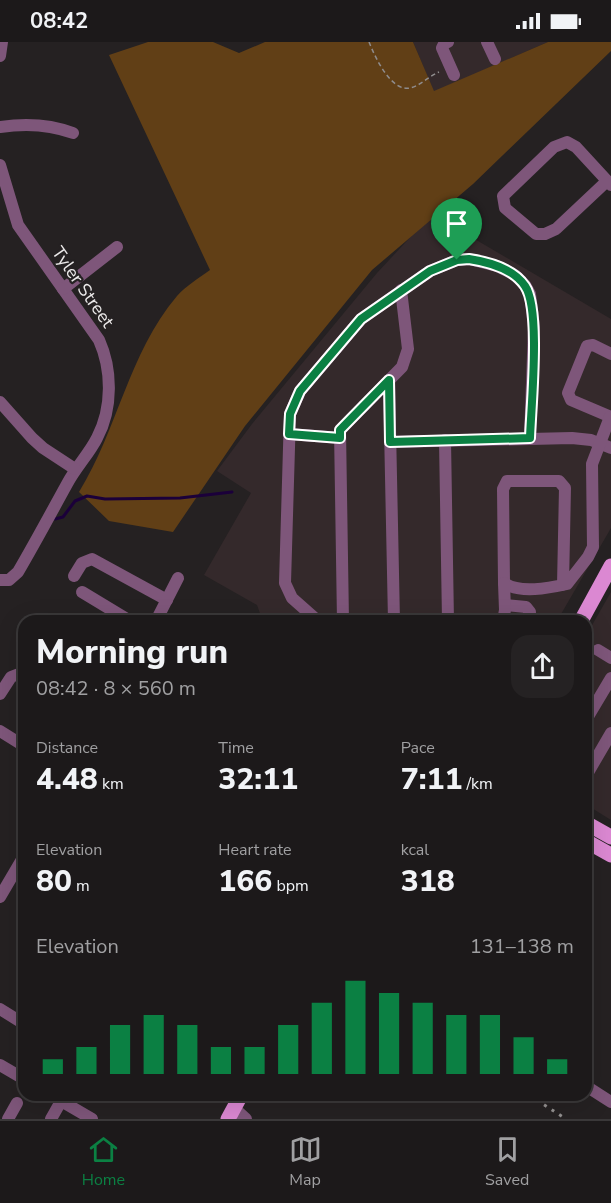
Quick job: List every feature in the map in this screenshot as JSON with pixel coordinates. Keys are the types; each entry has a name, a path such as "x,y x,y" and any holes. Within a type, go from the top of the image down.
{"main road":[{"path":"584,615 611,566"},
{"path":"592,827 611,837"},
{"path":"592,844 611,855"}],"street":[{"path":"0,56 2,42"},
{"path":"448,42 442,48 453,71"},
{"path":"488,42 495,59"},
{"path":"0,127 30,124 73,133"},
{"path":"567,142 576,147 609,183 556,229 545,234 536,234 505,208 503,196 554,147 567,142"},
{"name":"Tyler Street","path":"0,165 18,225 99,340 106,359 108,375 108,399 102,426 93,445 75,469 15,576 9,580 0,580"},
{"path":"63,289 117,247"},
{"path":"311,615 292,598 285,583 290,414 300,391 361,319 443,264 457,260 469,259 497,266 515,275 530,294 534,327 530,438"},
{"path":"340,615 340,430 402,367 408,349 401,291"},
{"path":"504,583 512,588 551,588 567,584 588,556 592,547 592,464 605,445 611,417 571,400 568,393 587,346 593,345 611,354"},
{"path":"389,380 394,615"},
{"path":"0,402 19,425 43,448 75,469"},
{"path":"289,434 340,438"},
{"path":"390,442 572,438 605,445"},
{"path":"445,441 448,615"},
{"path":"503,615 505,605 503,489 507,481 559,481 565,488 563,585"},
{"path":"74,576 82,563 92,559 167,600"},
{"path":"159,615 178,578"},
{"path":"81,592 120,615"},
{"path":"505,605 526,607 530,615"},
{"path":"598,650 611,658"},
{"path":"0,694 11,676 18,674"},
{"path":"592,710 611,678"},
{"path":"0,731 18,742"},
{"path":"592,766 611,733"},
{"path":"1,892 18,865"},
{"path":"0,1009 18,1020"},
{"path":"0,1065 18,1076"},
{"path":"592,1090 611,1102"},
{"path":"51,1119 58,1101"},
{"path":"65,1101 92,1119"},
{"path":"8,1119 17,1103"},
{"path":"234,1107 246,1119"}],"path":[{"path":"369,42 388,78 400,88 411,88 436,73 453,71"}],"shaded area":[{"path":"148,42 213,42 239,53 265,42 413,42 434,91 548,42 611,42 611,51 473,184 372,270 245,426 173,532 109,521 79,492 104,443 146,342 160,318 181,292 210,270 109,55"},
{"path":"413,42 548,42 434,92"},
{"path":"432,214 611,319 611,528 560,615 261,615 257,605 204,575 251,493 217,471 252,424 377,273"},
{"path":"611,592 611,820 592,808 592,625"}],"waterway":[{"path":"55,519 63,517 75,501 87,496 105,499 180,498 232,492"}],"railway":[{"path":"538,1101 566,1119"}],"route":[{"path":"457,260 483,261 497,266 515,275 530,294 534,327 530,438 390,442 389,380 340,430 340,438 289,434 290,414 300,391 361,319 430,271 457,260"}]}
